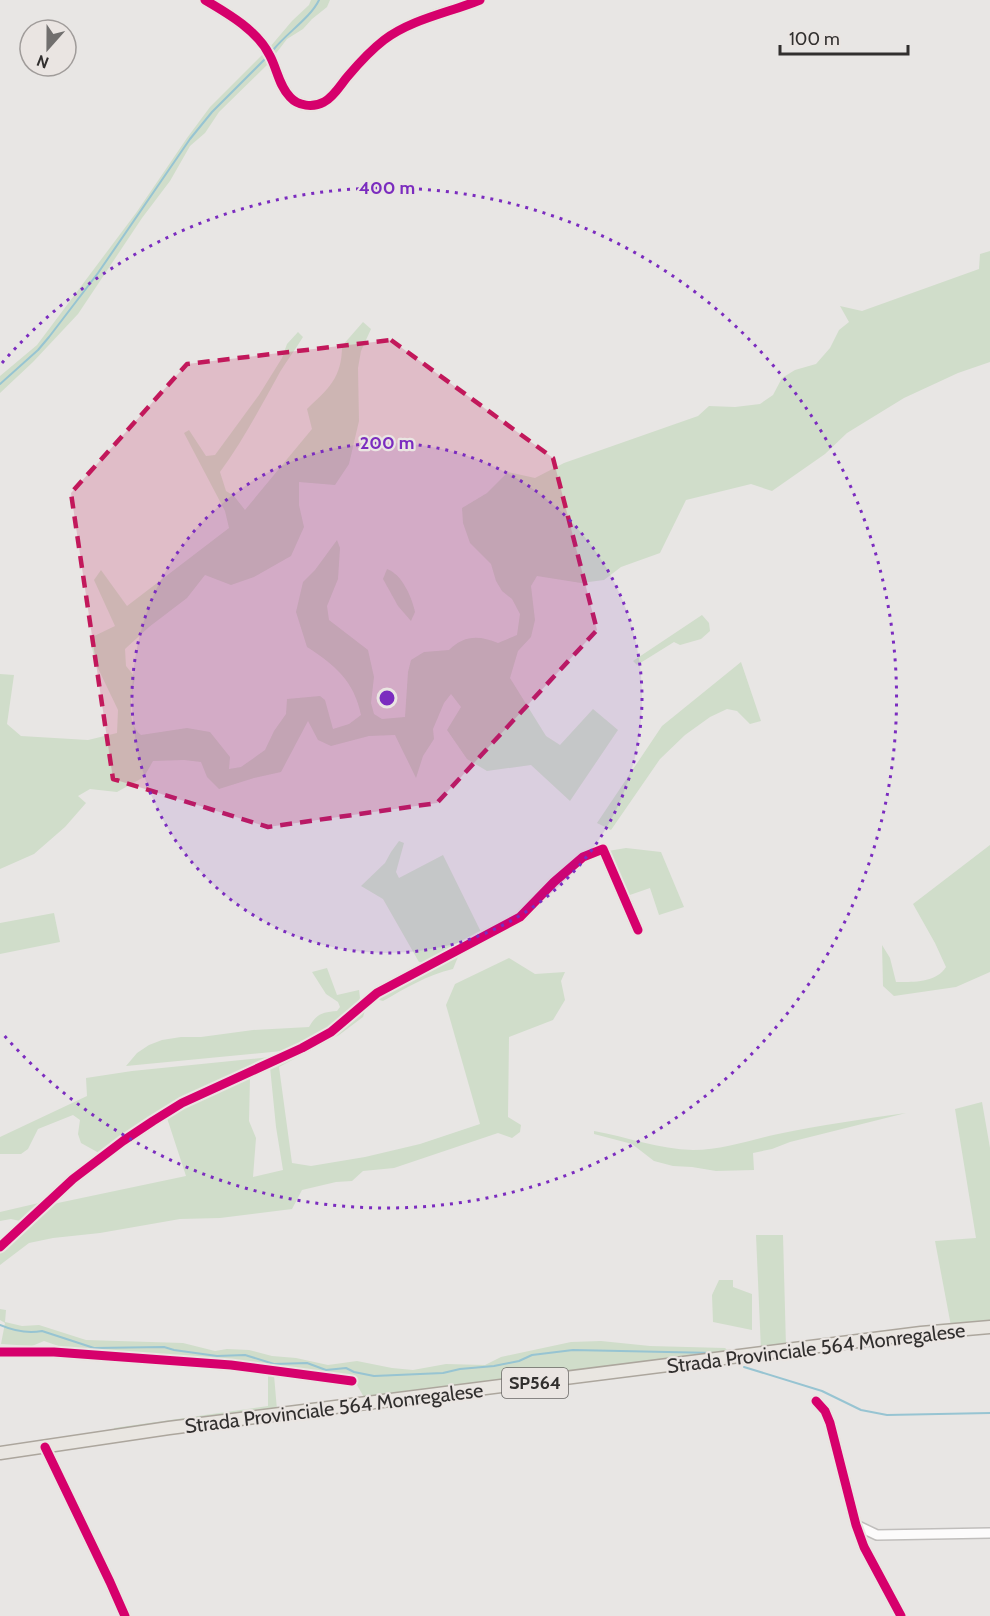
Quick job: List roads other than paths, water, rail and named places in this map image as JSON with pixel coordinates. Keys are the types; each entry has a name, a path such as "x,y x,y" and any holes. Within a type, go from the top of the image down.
{"main road":[{"name":"Strada Provinciale 564 Monregalese","path":"0,1453 350,1405 990,1327"}],"street":[{"path":"206,0 236,20 262,44 271,57 283,87 290,97 307,105 315,105 329,98 371,52 396,32 430,17 480,0"},
{"path":"0,1247 73,1179 123,1141 182,1103 302,1048 331,1032 377,993 520,917 554,882 583,857 603,849 638,930"},
{"path":"0,1352 54,1352 231,1365 352,1381"},
{"path":"816,1401 825,1411 830,1423 856,1526 864,1547 901,1616"},
{"path":"45,1447 125,1616"},
{"path":"856,1526 877,1535 990,1533"}],"waterway":[{"path":"274,49 310,13 319,0"},
{"path":"0,384 49,337 98,273 190,139 212,112 265,59"},
{"path":"0,1325 21,1331 42,1331 94,1348 164,1347 217,1356 245,1355 274,1364 307,1363 326,1370 346,1368 374,1376 443,1373 519,1361 532,1355 573,1350 715,1353"},
{"path":"744,1367 822,1391 861,1410 887,1415 990,1413"}]}
